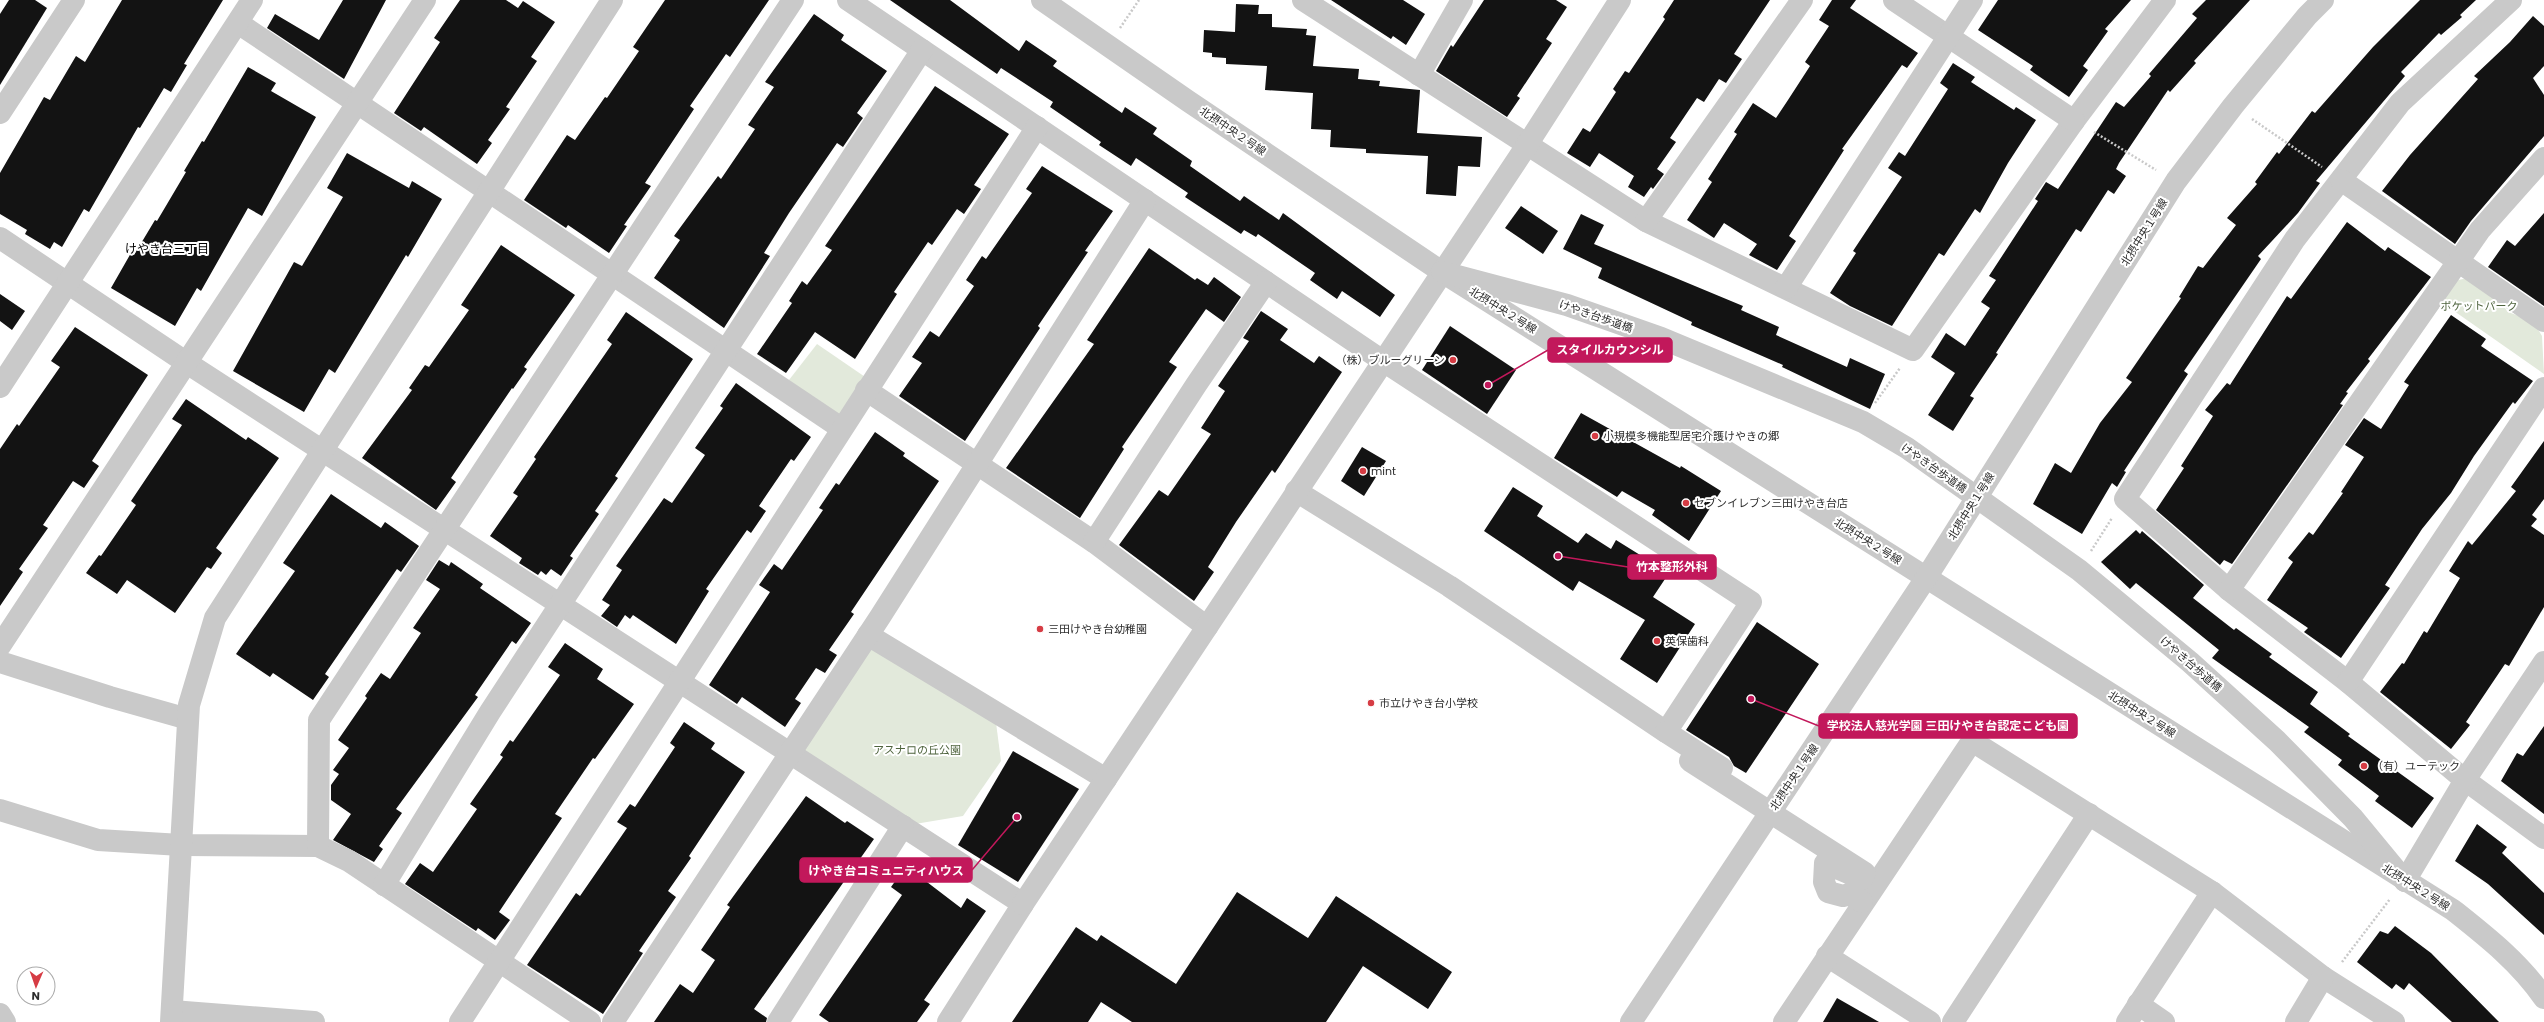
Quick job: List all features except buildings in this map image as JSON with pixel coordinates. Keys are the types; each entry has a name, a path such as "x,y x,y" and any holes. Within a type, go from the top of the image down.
{"street":[{"path":"0,113 74,0"},
{"path":"0,387 252,0"},
{"path":"0,646 425,0"},
{"path":"314,1022 172,1016 189,705 215,618 612,0"},
{"path":"318,846 319,720 793,0"},
{"path":"848,0 1383,361 1751,602 1666,732"},
{"name":"北摂中央２号線","path":"1042,0 1442,272 2453,910 2502,948 2532,981 2544,998"},
{"path":"1303,0 1646,221 1913,350 2074,121 2164,0"},
{"path":"1419,75 1462,0"},
{"path":"948,1022 1023,904 1527,145 1620,0"},
{"path":"1646,221 1802,0"},
{"path":"1894,0 2074,121"},
{"path":"1786,288 1972,0"},
{"name":"北摂中央１号線","path":"1631,1022 1926,578 2176,181 2233,106 2307,16 2323,0"},
{"path":"2511,0 2400,103 2295,239 2125,499 2229,590 2348,682 2465,780 2544,838"},
{"path":"238,23 841,428"},
{"path":"384,885 490,712 922,50"},
{"path":"460,1022 1036,127"},
{"path":"2229,590 2480,230 2544,158"},
{"path":"2341,180 2544,321"},
{"path":"613,1022 868,635 1145,200"},
{"path":"0,238 187,363 1023,904"},
{"name":"けやき台歩道橋","path":"1442,272 1567,305 1661,338 1863,422 1907,448 2079,570 2190,662 2277,741 2353,818 2405,881"},
{"path":"1094,542 1196,385 1266,282"},
{"path":"2348,682 2544,388"},
{"path":"866,390 1094,542 1207,627"},
{"path":"1296,491 1449,586 1722,768 1719,773 1693,756 1690,762 1865,873 1862,879 1825,863 1824,882 1828,892 1843,896 1848,894 1862,902"},
{"path":"868,635 1106,779"},
{"path":"0,662 110,697 188,719"},
{"path":"2405,881 2465,780 2544,662"},
{"path":"1784,1022 1862,902 1972,741 2212,892 2323,977 2394,1022"},
{"path":"0,810 98,840 181,844 318,846 349,861 590,1022"},
{"path":"1953,1022 2089,814"},
{"path":"778,1022 903,826"},
{"path":"2127,1022 2212,892"},
{"path":"1827,956 1930,1022"},
{"path":"2296,1022 2323,977"},
{"path":"2138,1004 2164,1022"},
{"path":"0,1014 5,1022"}],"path":[{"path":"1108,46 1139,0"},
{"path":"2233,106 2341,180"},
{"path":"2074,121 2176,181"},
{"path":"1863,422 1913,350"},
{"path":"2079,570 2125,499"},
{"path":"2323,977 2343,961 2405,881"}],"green space":[{"name":"ポケットパーク","path":"2468,278 2494,293 2508,312 2533,321 2542,336 2544,374 2434,297 2443,283"},
{"path":"817,344 871,381 849,416 827,419 782,389"},
{"name":"アスナロの丘公園","path":"868,635 995,715 1001,761 963,816 903,826 790,754"}],"place":[{"name":"（株）ブルーグリーン","path":"1453,360"},
{"name":"スタイルカウンシル","path":"1488,385"},
{"name":"小規模多機能型居宅介護けやきの郷","path":"1595,436"},
{"name":"mint","path":"1363,471"},
{"name":"セブンイレブン三田けやき台店","path":"1686,503"},
{"name":"竹本整形外科","path":"1558,556"},
{"name":"三田けやき台幼稚園","path":"1040,629"},
{"name":"英保歯科","path":"1657,641"},
{"name":"学校法人慈光学園 三田けやき台認定こども園","path":"1751,699"},
{"name":"市立けやき台小学校","path":"1371,703"},
{"name":"（有）ユーテック","path":"2364,766"},
{"name":"けやき台コミュニティハウス","path":"1017,817"}],"district":[{"name":"けやき台三丁目","path":"167,248"}]}
